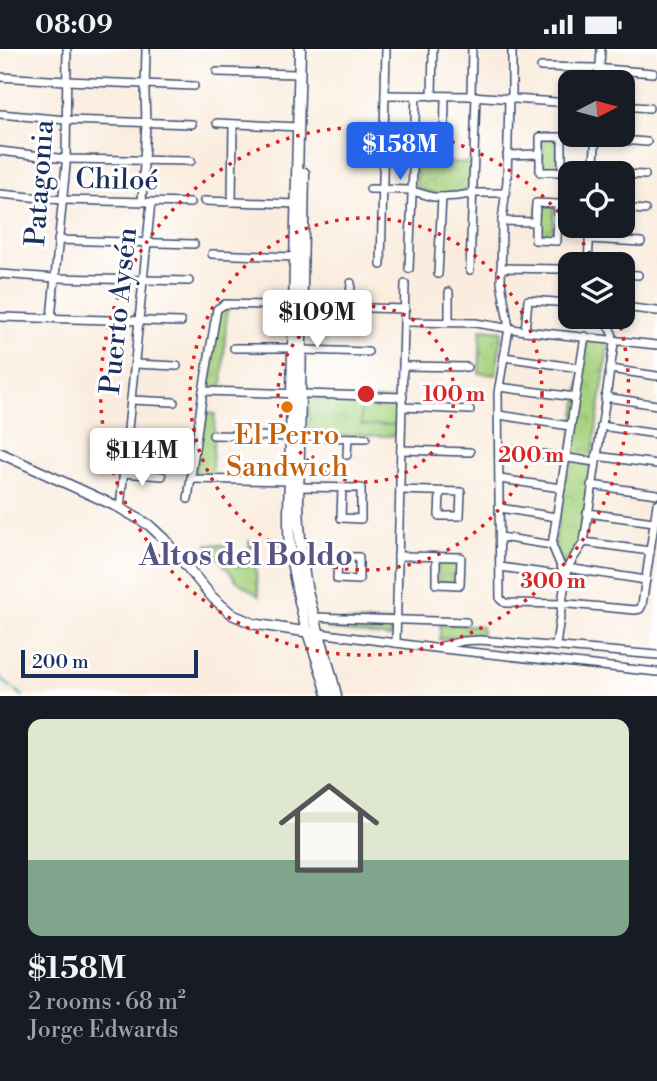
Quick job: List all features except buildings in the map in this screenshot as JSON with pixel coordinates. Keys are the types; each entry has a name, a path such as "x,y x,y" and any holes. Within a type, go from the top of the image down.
{"main road":[{"path":"298,306 295,257 300,49"},
{"path":"307,49 290,549 308,632 328,696"},
{"path":"294,484 307,587 336,696"}],"street":[{"name":"Patagonia","path":"51,319 66,159 67,49"},
{"name":"Puerto Aysén","path":"120,509 147,242 144,160 146,49"},
{"path":"381,265 386,49"},
{"path":"432,96 433,49"},
{"path":"470,270 473,193 472,49"},
{"path":"512,49 501,268 501,291 509,328 499,387 501,600 505,603 640,609 657,504"},
{"path":"541,67 600,70 601,49"},
{"path":"218,72 299,74"},
{"path":"635,72 653,73"},
{"path":"0,77 194,86"},
{"path":"385,95 473,96 558,102"},
{"path":"409,269 416,96"},
{"path":"444,160 445,96"},
{"path":"635,107 649,108"},
{"path":"0,114 66,120 192,124"},
{"path":"217,123 299,127"},
{"path":"232,202 233,124"},
{"path":"540,137 562,137 562,172 540,172 540,154 540,137"},
{"path":"635,141 647,142"},
{"path":"0,151 66,159 191,162"},
{"path":"507,155 540,154"},
{"path":"635,175 645,175"},
{"path":"370,190 413,190 433,197 505,193"},
{"name":"Chiloé","path":"0,194 62,200 190,203"},
{"path":"438,274 442,197"},
{"path":"204,201 297,204"},
{"path":"536,203 558,204 557,241 535,240 535,222 536,203"},
{"path":"635,209 645,210"},
{"path":"502,221 535,222"},
{"path":"588,252 589,239 641,242"},
{"path":"58,240 194,244"},
{"path":"212,254 295,257"},
{"path":"501,268 558,269"},
{"path":"0,274 189,281"},
{"path":"349,308 351,283"},
{"path":"396,643 405,284"},
{"path":"449,292 449,322"},
{"path":"525,331 528,300 558,302"},
{"path":"188,499 216,309 225,304 405,309"},
{"path":"635,308 657,311"},
{"path":"0,317 181,322"},
{"path":"405,322 475,323 657,345"},
{"path":"562,662 560,646 566,572 584,542 614,339 609,329"},
{"path":"566,572 552,545 584,336"},
{"path":"234,348 368,352"},
{"path":"504,357 579,368"},
{"path":"135,364 177,366"},
{"path":"404,366 467,367"},
{"path":"610,369 657,376"},
{"path":"499,387 575,397"},
{"path":"203,391 403,397"},
{"path":"605,397 657,405"},
{"path":"131,400 174,402"},
{"path":"402,407 470,410"},
{"path":"499,415 570,426"},
{"path":"601,426 657,435"},
{"path":"213,435 366,439"},
{"path":"127,438 168,440"},
{"path":"347,455 348,438"},
{"path":"500,448 566,457 657,464"},
{"path":"401,450 470,452"},
{"path":"0,453 144,521 159,534 213,598 233,615 254,624 434,648 657,672"},
{"path":"124,473 162,476"},
{"path":"191,479 361,488 361,519 341,518 342,488"},
{"path":"500,479 561,488"},
{"path":"592,485 657,493"},
{"path":"400,490 461,492 460,516 439,516 440,492"},
{"path":"500,508 556,517"},
{"path":"587,513 654,522"},
{"path":"500,537 552,545"},
{"path":"584,542 650,551"},
{"path":"302,556 359,557 359,580 337,579 338,557"},
{"path":"398,556 461,557 460,585 436,584 436,557"},
{"path":"500,567 646,580"},
{"path":"314,617 466,622"},
{"path":"434,648 480,640 657,655"}],"green space":[{"path":"543,139 557,139 557,168 542,167"},
{"path":"417,162 471,163 470,189 443,193 416,188"},
{"path":"538,205 554,205 553,235 537,235"},
{"path":"227,310 222,387 206,387 218,314"},
{"path":"481,329 502,331 496,375 479,373"},
{"path":"587,338 609,341 580,540 562,568 555,543"},
{"path":"309,398 397,400 397,436 308,435"},
{"path":"361,405 396,406 396,425 361,425"},
{"path":"202,413 215,414 212,475 194,475"},
{"path":"249,541 252,541 259,596 237,581 207,544 233,546 237,566 251,565"},
{"path":"439,558 459,559 458,583 438,582"},
{"path":"324,621 391,622 391,637 328,629"},
{"path":"440,624 481,626 482,633 440,640"}],"waterway":[{"path":"0,675 3,681 23,696"}],"place":[{"name":"El Perro Sandwich","path":"287,407"}],"district":[{"name":"Altos del Boldo","path":"246,556"}]}
